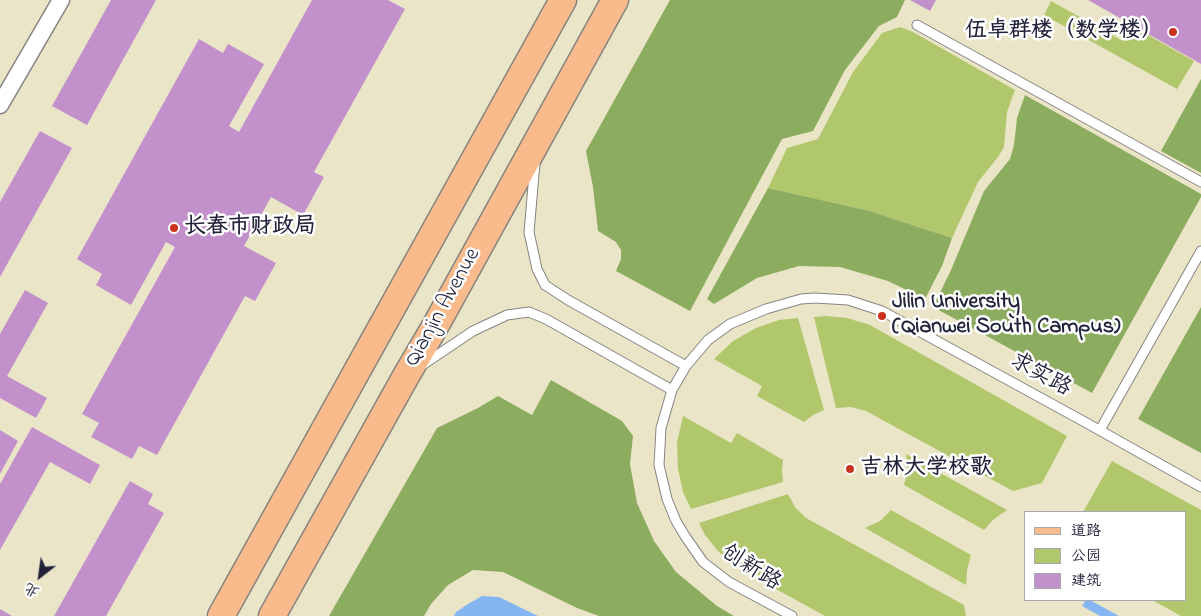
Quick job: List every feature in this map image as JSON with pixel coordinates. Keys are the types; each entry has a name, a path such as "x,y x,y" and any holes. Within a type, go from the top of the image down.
{"main road":[{"name":"Qianjin Avenue","path":"221,616 563,0"},
{"name":"Qianjin Avenue","path":"272,616 437,323 615,0"}],"street":[{"path":"0,105 61,0"}],"lane":[{"path":"917,25 1201,182"},
{"path":"536,144 530,232 537,270 544,285 686,366"},
{"path":"1100,430 1201,250"},
{"name":"求实路","path":"678,378 708,340 730,324 766,309 801,299 848,300 882,311 1201,487"},
{"path":"406,376 473,331 507,315 529,312 546,319 672,390"},
{"name":"创新路","path":"678,378 672,390 661,428 659,465 667,499 676,521 684,536 703,562 729,582 792,616"}],"green space":[{"path":"670,0 905,0 897,17 879,26 845,70 813,131 782,139 690,311 616,271 621,259 621,250 616,242 598,231 593,187 586,151"},
{"path":"1051,1 1123,41 1132,26 1194,61 1177,89 1044,15"},
{"path":"900,27 913,32 1015,90 1007,112 1004,147 978,182 952,238 870,211 768,188 787,148 818,139 853,72 882,33"},
{"path":"1201,79 1201,173 1161,151"},
{"path":"1025,95 1201,194 1092,393 933,307 951,270 984,191 1010,159 1014,145 1017,118"},
{"path":"768,188 870,211 952,238 942,266 925,299 888,281 840,267 799,266 757,278 714,304 707,299"},
{"path":"1201,307 1201,453 1138,419"},
{"path":"814,317 847,318 870,325 1067,436 1042,483 1013,491 866,411 851,407 836,408"},
{"path":"798,318 824,410 804,422 757,396 762,386 714,359 733,341 756,328 779,320"},
{"path":"551,380 622,421 633,436 630,464 637,503 654,541 676,572 717,606 734,616 599,616 577,608 503,572 473,570 448,585 431,604 424,616 329,616 437,428 498,396 532,415"},
{"path":"683,416 731,443 737,433 783,460 783,482 691,509 683,492 678,469 677,442"},
{"path":"906,454 1007,510 994,519 984,530 904,485 908,470"},
{"path":"1112,461 1201,510 1201,616 1181,616 1154,601 1186,601 1186,511 1084,511"},
{"path":"788,494 795,507 806,518 964,605 966,616 825,616 736,567 718,551 705,535 699,523"},
{"path":"891,510 971,555 966,585 865,528 880,521"}],"water":[{"path":"482,596 499,597 538,616 454,616 456,612"},
{"path":"1085,601 1092,601 1119,616 1100,616 1082,606"}],"building":[{"path":"111,0 156,0 87,125 52,106"},
{"name":"长春市财政局","path":"312,0 388,0 405,9 314,172 324,177 303,215 271,197 244,246 276,263 255,301 245,296 157,455 139,446 132,459 91,437 99,423 82,414 175,247 166,242 131,305 96,285 102,274 77,259 199,39 223,53 228,44 264,64 229,126 239,132"},
{"path":"910,0 936,0 930,11"},
{"name":"伍卓群楼（数学楼）","path":"1088,0 1201,0 1201,64"},
{"path":"40,131 72,148 0,277 0,202"},
{"path":"25,290 48,303 7,376 47,398 36,418 0,398 0,334"},
{"path":"32,427 100,465 90,484 50,462 0,550 0,484"},
{"path":"0,430 18,441 0,474"},
{"path":"130,481 153,494 148,504 164,513 106,616 54,616"},
{"path":"0,609 12,616 0,616"}],"place":[{"name":"伍卓群楼（数学楼）","path":"1173,32"},
{"name":"长春市财政局","path":"174,228"},
{"name":"Jilin University (Qianwei South Campus)","path":"882,316"},
{"name":"吉林大学校歌","path":"850,469"}]}
